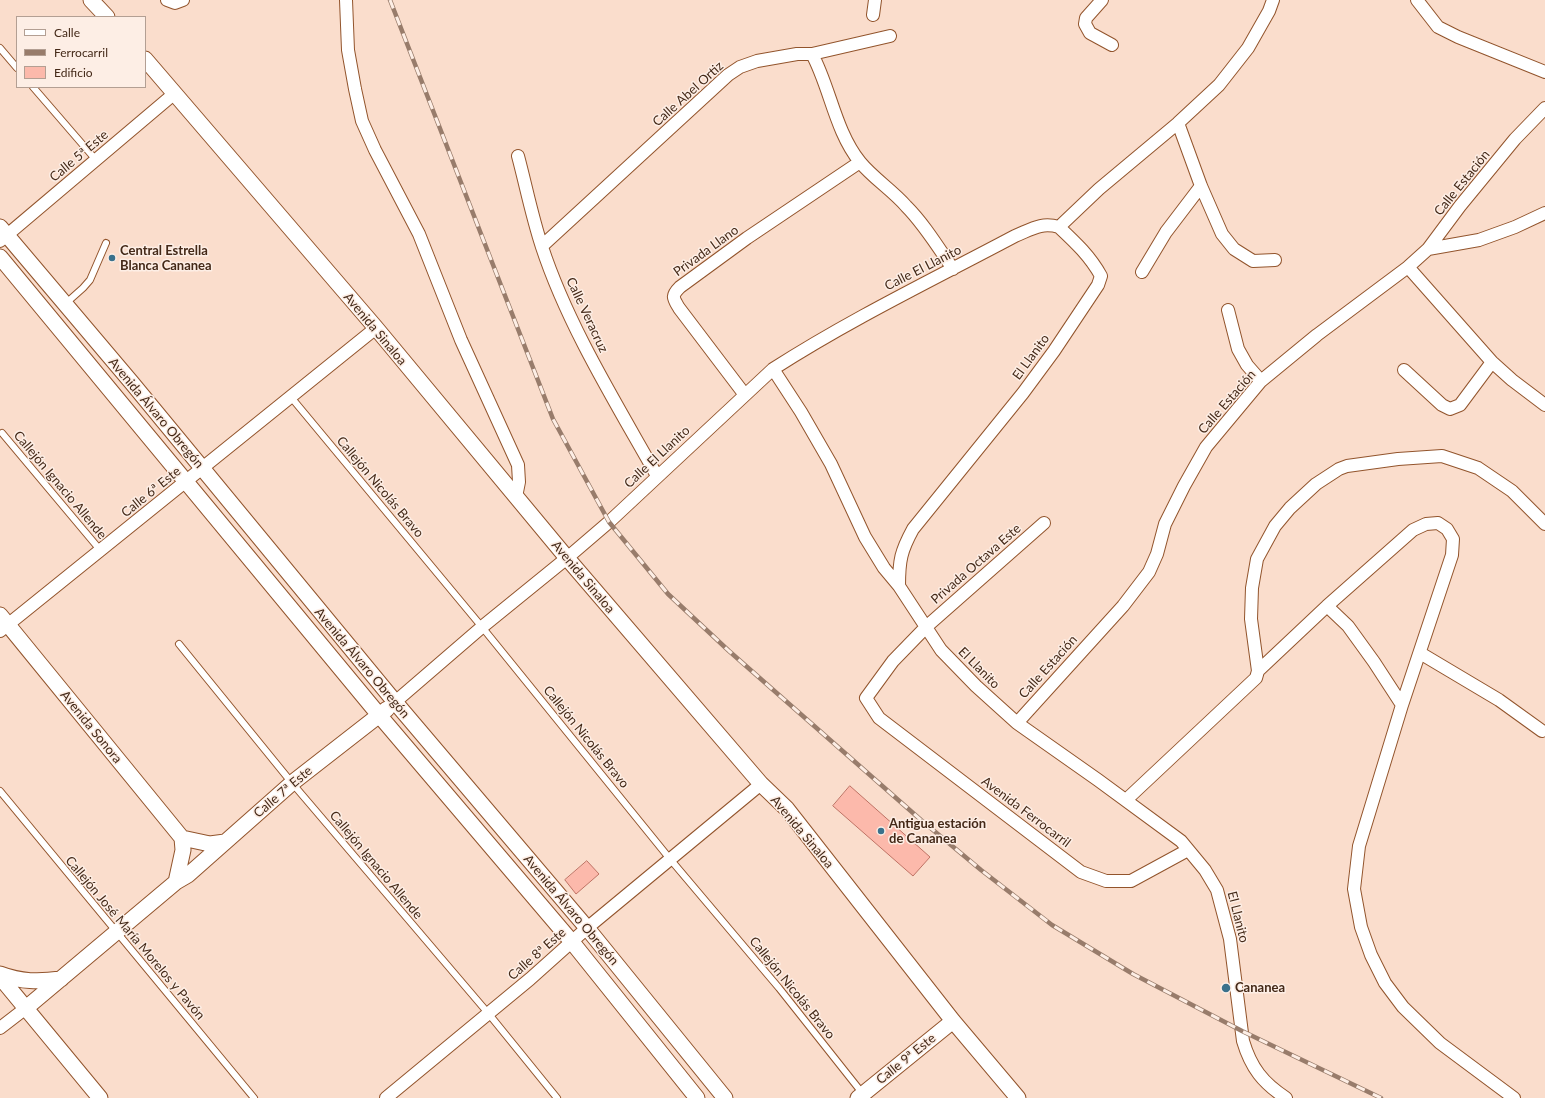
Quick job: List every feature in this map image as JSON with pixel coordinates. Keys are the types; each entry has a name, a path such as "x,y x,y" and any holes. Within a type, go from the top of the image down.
{"street":[{"path":"91,0 106,16"},
{"path":"167,0 175,3 183,0"},
{"path":"346,0 348,50 362,121 375,150 419,234 461,340 518,465 519,482 516,497"},
{"path":"873,15 875,0"},
{"path":"1102,0 1086,18 1084,24 1090,33 1112,45"},
{"path":"1059,227 1099,188 1178,123 1219,85 1248,48 1269,11 1273,0"},
{"path":"1417,0 1438,27 1458,37 1545,72"},
{"name":"Calle Abel Ortiz","path":"542,246 728,75 740,67 757,61 797,54 812,54 890,36"},
{"path":"812,54 818,65 833,110 860,162 907,207 926,229 953,269"},
{"name":"Avenida Sinaloa","path":"146,60 376,328 567,558 761,784 787,810 953,1021 1018,1098"},
{"name":"Calle 5ª Este","path":"2,234 96,160 175,93"},
{"name":"Calle Estación","path":"1017,723 1123,606 1148,572 1157,554 1165,524 1206,447 1261,381 1317,335 1408,267 1428,249 1460,206 1500,157 1545,108"},
{"path":"1178,123 1201,186 1222,234 1234,249 1253,261 1275,260"},
{"name":"Calle Veracruz","path":"518,156 542,246 567,310 601,377 657,476"},
{"name":"Privada Llano","path":"745,395 679,308 674,298 675,292 747,238 860,162"},
{"path":"1142,272 1166,232 1201,186"},
{"path":"1428,249 1479,240 1545,213"},
{"name":"Calle El Llanito","path":"567,558 609,522 774,369 846,325 1015,236 1035,227 1048,224 1059,227"},
{"name":"El Llanito","path":"1059,227 1084,250 1096,266 1101,276 1098,285 1054,352 913,529 903,548 899,568 899,586 946,655 976,686 1017,723 1181,841 1205,870 1217,890 1230,939 1243,1036 1248,1056 1262,1079 1272,1089 1286,1098"},
{"name":"Avenida Álvaro Obregón","path":"2,234 65,304 203,468 395,702 587,928 725,1098"},
{"name":"Avenida Álvaro Obregón","path":"0,257 444,793 572,942 697,1098"},
{"path":"1408,267 1492,362 1512,380 1545,405"},
{"path":"1228,310 1238,349 1247,365 1261,381"},
{"path":"64,335 82,325"},
{"name":"Calle 6ª Este","path":"3,623 101,551 290,396 376,328"},
{"path":"1404,370 1442,405 1450,409 1460,405 1492,362"},
{"path":"774,369 801,412 830,464 865,537 884,568 899,586"},
{"path":"1126,800 1256,678 1258,671 1251,619 1252,588 1257,559 1274,526 1290,508 1316,484 1339,469 1347,466 1398,459 1442,456 1478,468 1512,491 1545,524"},
{"name":"Privada Octava Este","path":"866,698 893,661 926,627 1044,523"},
{"path":"1258,671 1327,606 1413,530 1426,524 1438,524 1447,529 1453,539 1452,555 1402,705 1359,846 1354,889 1361,926 1371,955 1385,983 1403,1007 1440,1043 1514,1098"},
{"path":"258,568 273,554"},
{"name":"Calle 7ª Este","path":"0,1028 61,979 176,882 188,875 292,784 395,702 482,627 567,558"},
{"path":"1327,606 1348,626 1402,705"},
{"name":"Avenida Sonora","path":"3,623 182,838"},
{"path":"1420,653 1499,700 1542,731"},
{"name":"Avenida Ferrocarril","path":"866,698 879,718 1081,872 1106,881 1131,881 1188,850"},
{"path":"444,793 461,781"},
{"name":"Calle 8ª Este","path":"386,1098 587,928 761,784"},
{"path":"176,882 183,850 182,838 210,844 225,842"},
{"path":"0,976 40,982 61,979"},
{"path":"0,976 100,1098"},
{"name":"Calle 9ª Este","path":"860,1096 953,1021"}],"lane":[{"path":"0,48 16,67"},
{"path":"34,88 96,160"},
{"path":"65,304 90,280 106,243"},
{"name":"Callejón Nicolás Bravo","path":"290,396 482,627 670,859 779,988 860,1096"},
{"name":"Callejón Ignacio Allende","path":"2,433 101,551"},
{"name":"Callejón Ignacio Allende","path":"179,644 292,784 488,1013 557,1098"},
{"name":"Callejón José María Morelos y Pavón","path":"0,791 254,1098"}],"building":[{"name":"Antigua estación de Cananea","path":"850,786 930,857 913,876 833,806"},
{"path":"587,861 599,874 576,894 565,880"}],"railway":[{"path":"390,0 553,419 609,522 668,594 729,651 921,820 981,870 1052,925 1133,974 1242,1031 1381,1098"}],"place":[{"name":"Central Estrella Blanca Cananea","path":"112,258"},
{"name":"Antigua estación de Cananea","path":"881,831"},
{"name":"Cananea","path":"1226,988"}]}
